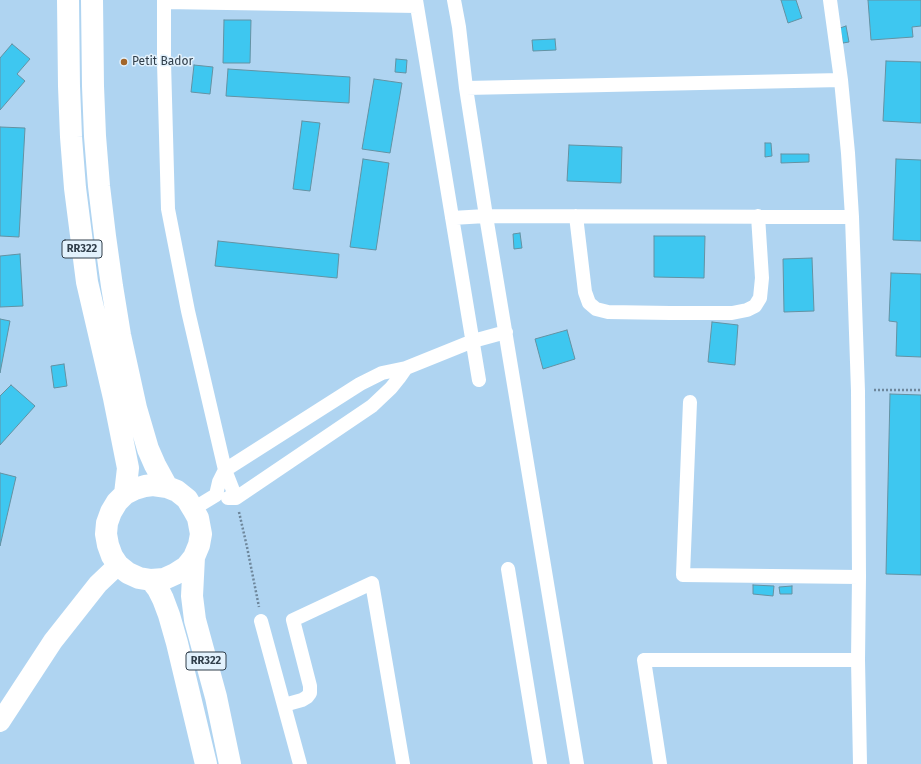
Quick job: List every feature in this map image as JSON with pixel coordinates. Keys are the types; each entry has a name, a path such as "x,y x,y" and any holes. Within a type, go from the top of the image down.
{"main road":[{"name":"RR322","path":"68,0 71,137 80,235 87,282 114,398 128,468 125,494"},
{"name":"RR322","path":"92,0 95,136 99,186 112,286 120,335 136,408 148,449 167,487"},
{"name":"RR322","path":"194,557 186,567 176,574 164,579 152,580 139,578 128,573 118,565 112,556 106,534 107,523 117,502 125,494 135,489 153,485 167,487 177,491 187,499 198,518 201,534 194,557 192,596 195,620 216,697 230,764"},
{"path":"0,722 53,641 98,584 118,565"},
{"name":"RR322","path":"152,580 163,599 169,615 206,764"}],"street":[{"path":"454,0 486,216 577,764"},
{"path":"830,0 841,80 852,217 858,390 858,660 860,764"},
{"path":"236,498 225,470 188,311 168,209 164,1 417,3 479,380"},
{"path":"466,88 841,80"},
{"path":"452,218 486,216 852,217"},
{"path":"576,216 584,292 589,303 596,309 608,312 732,313 747,310 755,306 760,298 762,278 758,216"},
{"path":"193,509 216,495 219,482 225,470 360,384 382,373 406,368 473,341 506,332"},
{"path":"216,495 225,498 236,498 372,406 391,388 406,368"},
{"path":"690,402 683,575 859,577"},
{"path":"508,569 540,764"},
{"path":"284,704 302,700 310,693 310,686 293,620 372,583 403,764"},
{"path":"261,621 300,764"},
{"path":"660,764 644,660 858,660"}],"path":[{"path":"858,390 921,390"},
{"path":"236,498 261,621"}],"building":[{"path":"781,0 796,0 802,18 788,23"},
{"path":"868,0 921,0 921,26 912,27 913,37 871,40"},
{"path":"224,20 251,20 250,63 223,63"},
{"path":"846,26 849,42 843,43 840,28"},
{"path":"555,39 556,50 533,51 532,40"},
{"path":"12,44 30,59 17,74 25,81 0,110 0,58"},
{"path":"396,59 407,60 406,73 395,72"},
{"path":"886,61 921,62 921,123 883,121"},
{"path":"194,65 213,67 210,94 191,92"},
{"path":"228,69 350,77 349,103 226,96"},
{"path":"374,79 402,83 390,153 362,149"},
{"path":"302,121 320,123 310,191 293,189"},
{"path":"0,127 25,128 19,237 0,236"},
{"path":"765,143 771,143 772,156 765,157"},
{"path":"569,145 622,147 621,183 567,181"},
{"path":"781,154 809,154 809,162 781,163"},
{"path":"363,159 389,163 376,250 350,247"},
{"path":"896,159 921,160 921,241 893,240"},
{"path":"520,233 522,248 514,249 513,234"},
{"path":"654,236 705,236 704,278 654,277"},
{"path":"218,241 339,254 337,278 215,266"},
{"path":"20,254 23,306 0,307 0,256"},
{"path":"812,258 814,311 784,312 783,259"},
{"path":"891,273 921,274 921,357 896,356 897,322 889,321"},
{"path":"0,319 10,321 0,373"},
{"path":"712,322 738,325 735,365 708,362"},
{"path":"567,330 575,359 543,369 535,339"},
{"path":"64,364 67,386 54,388 51,366"},
{"path":"11,385 35,406 0,445 0,396"},
{"path":"890,394 921,395 921,575 886,574"},
{"path":"0,473 16,477 0,546"},
{"path":"753,585 774,586 773,596 753,594"},
{"path":"792,586 792,594 780,594 779,587"}],"place":[{"name":"Petit Bador","path":"124,62"}]}
